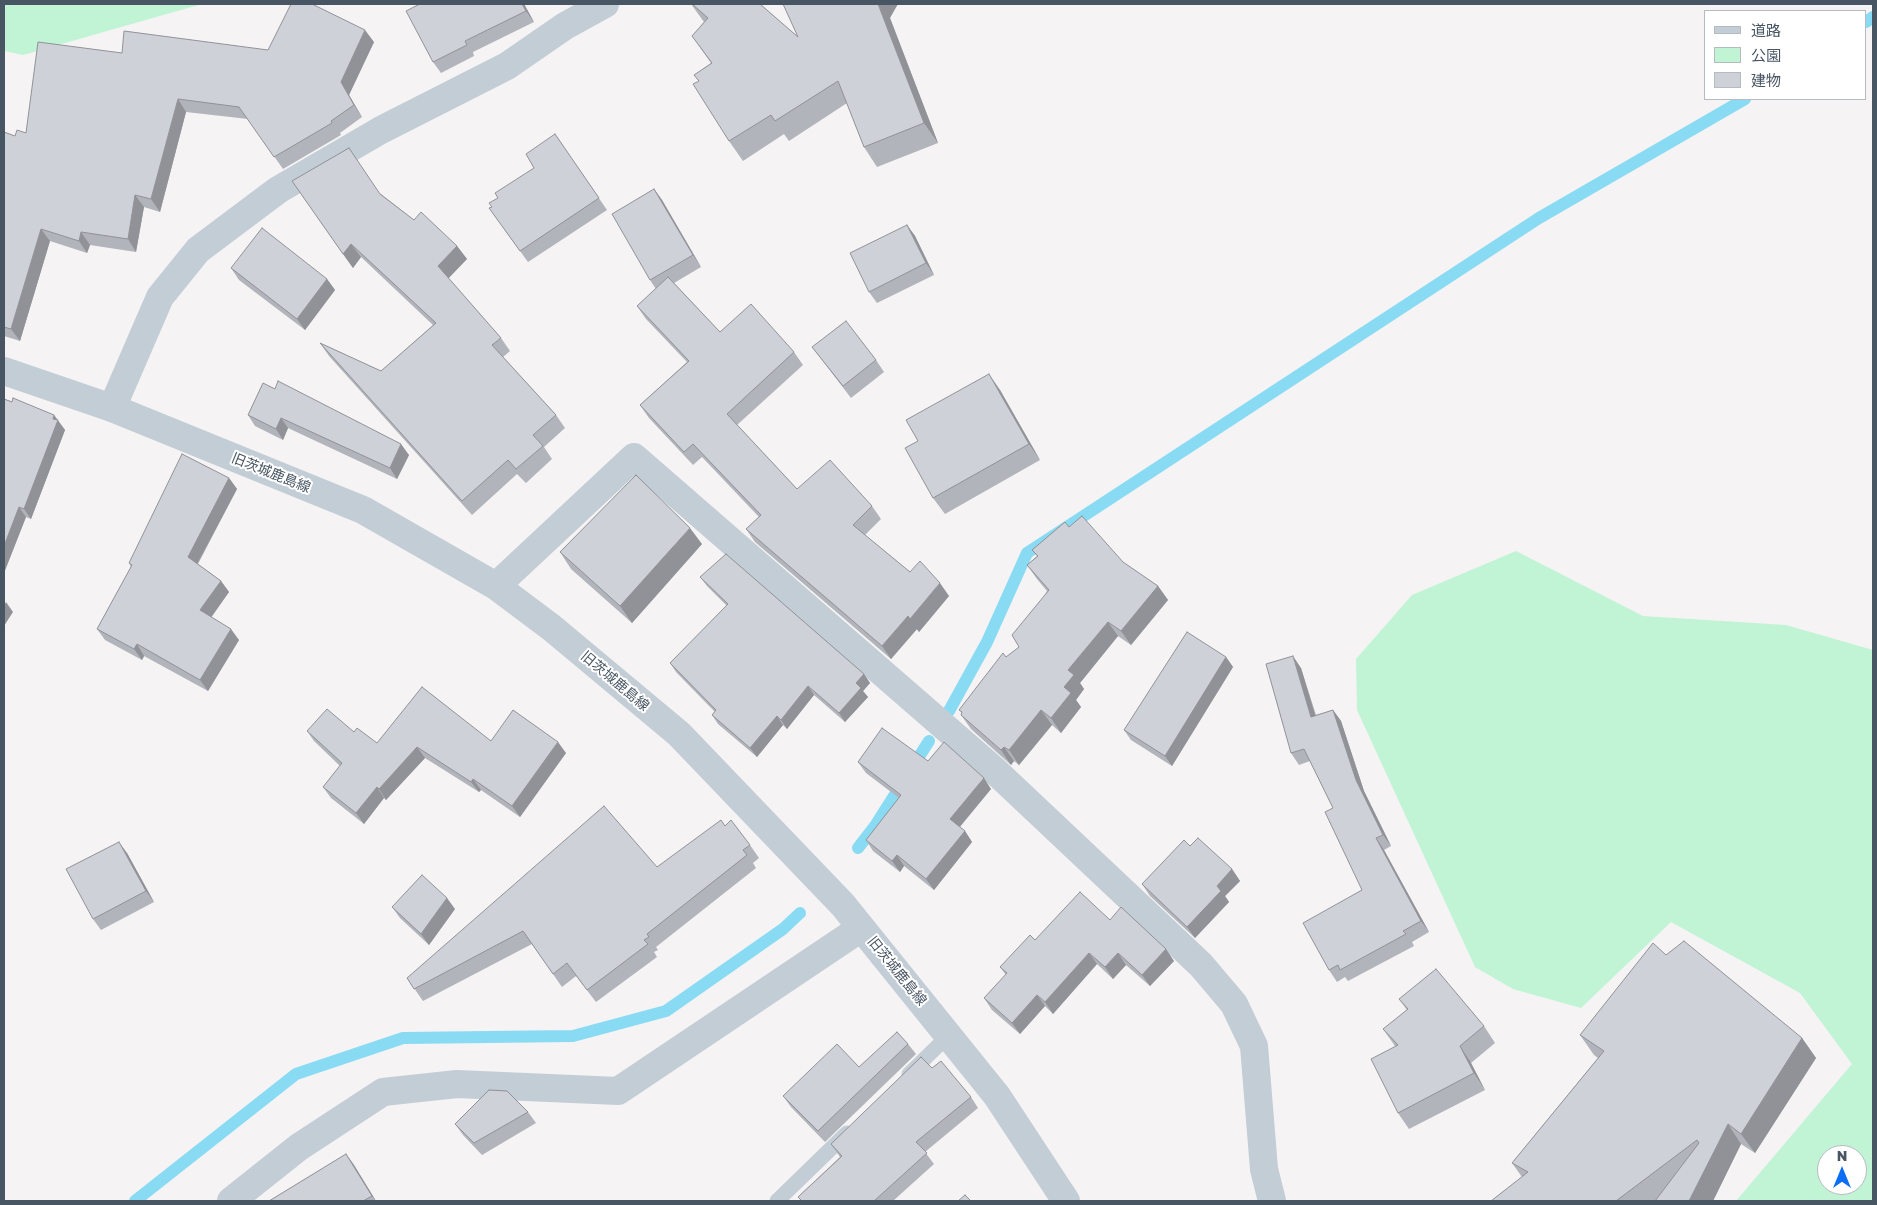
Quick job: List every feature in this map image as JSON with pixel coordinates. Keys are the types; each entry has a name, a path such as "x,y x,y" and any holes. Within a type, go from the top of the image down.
{"street":[{"path":"112,408 160,297 198,250 278,190 381,130 507,66 565,26 605,4"},
{"name":"旧茨城鹿島線","path":"4,372 112,408 363,510 496,586 552,628 679,734 843,906 997,1096 1066,1201"},
{"path":"496,586 634,457 993,769 1201,965 1234,1004 1254,1046 1264,1169 1272,1201"},
{"path":"231,1201 299,1147 383,1092 456,1084 618,1091 861,928"}],"lane":[{"path":"899,1084 949,1035"},
{"path":"777,1201 856,1125"}],"green space":[{"path":"4,4 202,4 23,55 4,51"},
{"path":"1516,551 1643,616 1786,625 1873,650 1873,1201 1736,1201 1852,1064 1800,993 1671,922 1581,1008 1513,989 1475,967 1357,710 1356,659 1412,595"}],"building":[{"path":"291,4 312,4 365,30 341,82 354,105 331,121 332,123 274,157 239,107 178,99 151,199 135,195 128,239 81,232 79,241 41,229 11,329 4,327 4,132 15,136 17,130 26,133 38,42 122,53 124,31 268,50"},
{"path":"420,4 522,4 526,11 465,41 467,45 433,62 406,11"},
{"path":"692,4 760,4 798,37 783,4 878,4 924,123 864,147 838,81 775,121 771,115 729,141 693,84 699,81 694,75 712,63 692,36 708,18"},
{"path":"555,134 599,198 520,251 489,208 492,207 489,203 498,198 495,193 534,168 526,154"},
{"path":"349,148 380,194 414,220 421,212 457,246 438,266 501,338 492,345 556,415 533,435 543,446 516,469 508,460 462,501 320,343 381,371 436,323 351,244 343,254 292,181"},
{"path":"654,189 693,255 650,280 612,214"},
{"path":"907,225 926,263 869,292 850,253"},
{"path":"262,228 327,279 297,319 231,268"},
{"path":"668,277 720,332 751,304 794,352 727,414 797,489 830,460 872,506 853,525 910,572 920,561 940,583 910,619 908,616 882,646 746,529 761,515 693,444 684,452 640,405 689,361 637,306"},
{"path":"846,321 876,360 843,386 812,347"},
{"path":"989,374 1029,444 933,498 905,448 918,441 906,420"},
{"path":"278,381 401,444 390,468 281,418 276,429 248,415 263,383 275,389"},
{"path":"13,398 54,415 53,419 58,420 24,509 19,507 4,546 4,399 12,402"},
{"path":"182,454 229,478 188,557 221,581 200,610 231,629 200,680 137,644 134,649 97,629 132,565 129,563"},
{"path":"636,475 690,528 620,606 560,552"},
{"path":"1082,516 1123,562 1158,586 1121,631 1108,622 1068,670 1074,675 1064,687 1071,693 1051,718 1041,710 1009,750 1004,747 1001,750 961,715 962,712 959,710 1003,653 1006,657 1019,647 1012,635 1049,590 1027,565 1038,556 1032,550 1065,522 1069,527"},
{"path":"726,554 864,674 856,683 861,688 839,713 808,686 781,720 777,716 750,748 712,715 716,710 670,663 728,604 700,577"},
{"path":"1187,632 1226,657 1165,756 1124,730"},
{"path":"1293,656 1311,717 1333,710 1356,780 1383,835 1376,838 1421,921 1403,931 1406,934 1340,970 1338,965 1329,970 1303,923 1362,890 1325,812 1333,808 1304,749 1291,753 1266,664"},
{"path":"422,687 491,741 513,710 558,742 512,806 473,779 471,782 417,747 379,789 377,787 356,813 323,787 342,763 307,731 327,709 354,732 357,728 377,743"},
{"path":"882,728 928,761 944,742 984,778 950,819 965,831 926,879 897,855 892,861 866,840 901,795 858,762"},
{"path":"604,806 657,867 721,820 725,826 731,820 750,845 743,850 747,855 647,934 649,937 644,940 648,944 587,990 567,963 553,974 523,931 414,989 407,978"},
{"path":"1198,838 1232,869 1217,886 1221,891 1187,927 1142,884 1184,840 1190,846"},
{"path":"119,842 146,891 93,919 66,869"},
{"path":"422,875 447,898 421,934 392,907"},
{"path":"1080,892 1110,920 1121,907 1166,949 1142,975 1118,953 1105,967 1089,953 1045,1002 1037,995 1012,1023 984,998 1007,973 1000,967 1030,935 1035,940"},
{"path":"1684,941 1802,1038 1741,1134 1728,1124 1689,1201 1655,1201 1699,1143 1697,1140 1616,1201 1491,1201 1528,1172 1512,1163 1604,1051 1580,1035 1653,943 1666,955"},
{"path":"1436,969 1484,1026 1460,1046 1474,1073 1398,1113 1371,1059 1398,1045 1383,1029 1408,1009 1399,999"},
{"path":"897,1032 908,1044 818,1131 783,1096 837,1044 859,1067"},
{"path":"921,1057 932,1068 941,1061 971,1097 916,1142 927,1153 874,1201 802,1201 798,1197 842,1156 831,1144"},
{"path":"489,1090 507,1091 528,1112 474,1143 455,1124"},
{"path":"346,1154 372,1196 363,1201 269,1201"},
{"path":"965,1195 971,1201 958,1201"}],"waterway":[{"path":"1867,21 1873,17"},
{"path":"949,711 987,642 1027,553 1539,218 1743,100"},
{"path":"858,848 875,826 929,741"},
{"path":"135,1201 296,1074 403,1038 573,1036 666,1011 783,929 800,913"}]}
